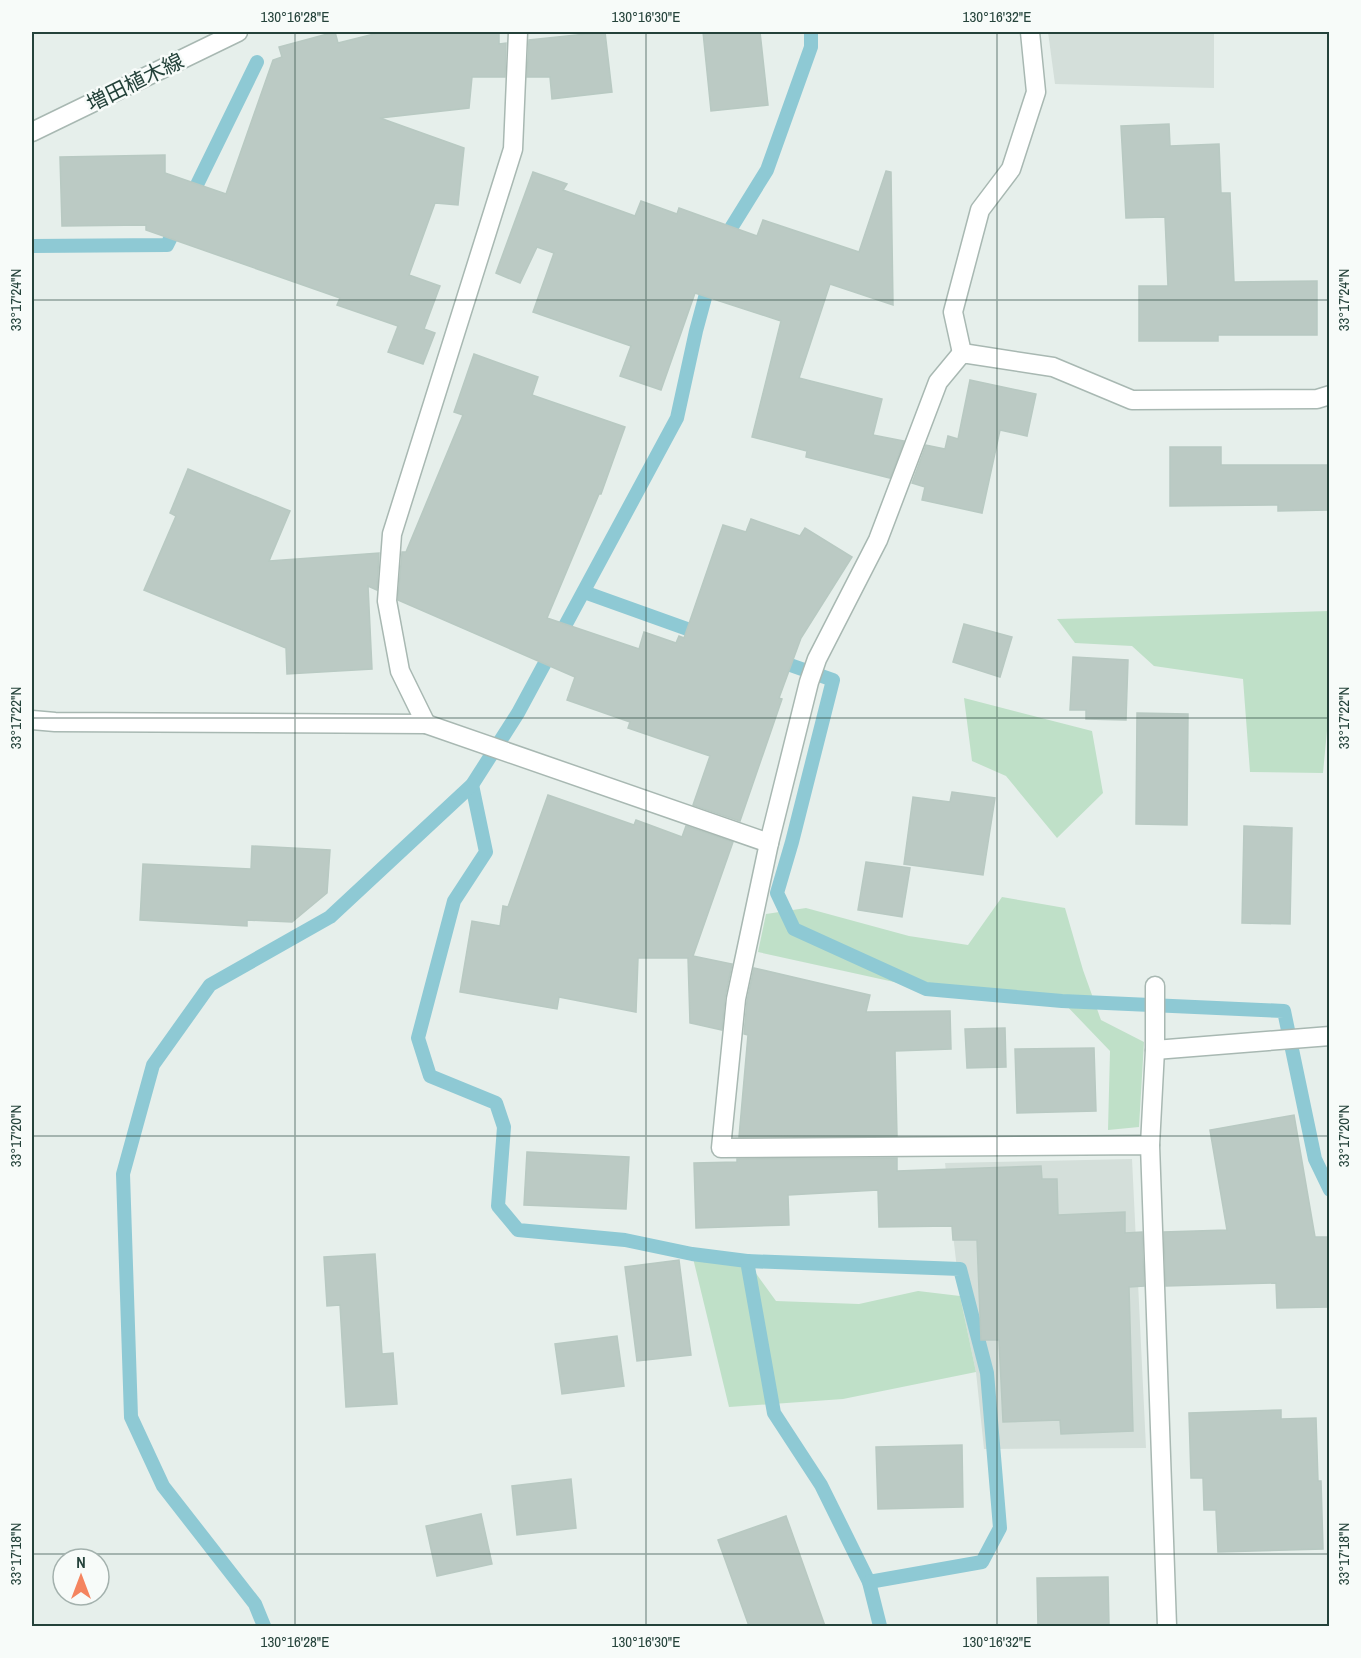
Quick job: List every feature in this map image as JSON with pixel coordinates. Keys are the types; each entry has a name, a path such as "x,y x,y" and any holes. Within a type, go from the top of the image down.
{"street":[{"name":"増田植木線","path":"32,132 238,32"},
{"path":"426,724 400,670 387,601 392,534 513,149 518,32"},
{"path":"962,353 953,312 980,210 1011,169 1036,92 1030,32"},
{"path":"962,353 1053,366 1132,400 1317,399 1329,395"},
{"path":"962,353 938,382 878,540 817,659 809,682 769,843 736,999 721,1148 1150,1145"},
{"path":"32,720 426,724 769,843"},
{"path":"1155,986 1155,1050 1150,1145 1167,1626"},
{"path":"1155,1050 1329,1036"}],"shaded area":[{"path":"1048,32 1214,32 1214,88 1055,84"},
{"path":"1132,1159 1146,1448 984,1449 976,1372 960,1296 945,1163"}],"green space":[{"path":"1329,611 1330,699 1323,773 1250,772 1243,679 1154,666 1132,646 1075,643 1057,619"},
{"path":"964,698 1092,731 1103,793 1057,838 1006,776 972,761"},
{"path":"1002,897 1065,908 1083,970 1101,1020 1144,1042 1139,1127 1108,1130 1110,1051 1062,1001 926,989 758,952 766,914 806,908 909,936 968,945"},
{"path":"692,1254 747,1261 776,1301 859,1304 918,1291 960,1296 976,1372 843,1399 729,1407"}],"building":[{"path":"335,32 338,43 382,32 499,32 499,44 506,43 505,77 472,77 469,108 380,118 464,148 458,205 435,203 409,275 440,286 424,329 435,333 423,364 388,352 398,326 337,305 340,298 146,230 146,225 62,226 60,157 165,155 165,173 226,194 273,60 282,57 279,47"},
{"path":"605,32 612,92 552,99 550,77 527,77 529,40"},
{"path":"703,32 760,32 768,105 711,111"},
{"path":"1169,124 1170,146 1219,144 1221,193 1230,193 1234,282 1317,281 1317,335 1218,335 1218,341 1139,341 1139,286 1168,286 1165,217 1126,218 1121,126"},
{"path":"886,171 891,172 893,305 830,284 799,378 882,399 873,435 904,441 890,478 806,457 807,451 752,437 781,321 695,293 661,390 620,376 631,346 533,312 554,253 537,247 520,283 496,273 533,172 567,184 563,190 635,216 641,201 677,214 679,208 757,236 763,220 859,252"},
{"path":"474,354 538,377 532,395 625,427 601,494 599,494 547,618 639,649 644,632 676,643 679,636 684,638 723,525 746,532 751,519 800,536 805,528 852,557 801,638 779,698 782,699 740,821 693,805 710,756 628,728 630,722 567,700 575,677 398,600 402,552 406,552 463,415 454,412"},
{"path":"970,380 1036,394 1027,436 1000,430 982,513 922,500 925,487 912,483 926,445 945,449 948,436 958,439"},
{"path":"1170,447 1221,447 1221,465 1329,465 1329,510 1278,511 1278,505 1170,506"},
{"path":"188,469 290,511 269,561 379,553 377,590 368,586 372,669 287,674 286,648 144,590 176,516 170,513"},
{"path":"964,624 1012,637 1000,677 953,662"},
{"path":"1073,657 1128,660 1126,720 1086,719 1086,710 1070,710"},
{"path":"1137,713 1188,714 1187,825 1136,824"},
{"path":"952,792 995,798 983,875 904,864 913,797 950,802"},
{"path":"548,795 634,825 636,820 682,837 686,826 733,842 693,956 732,964 725,997 722,1030 690,1023 688,958 638,958 636,1012 559,997 557,1009 460,992 472,921 500,926 503,906 508,907"},
{"path":"1244,826 1292,828 1290,924 1242,923"},
{"path":"252,846 330,850 327,893 292,922 247,920 247,926 140,920 143,864 251,869"},
{"path":"866,862 910,868 902,917 858,910"},
{"path":"754,968 870,995 866,1012 950,1011 951,1049 895,1051 897,1136 739,1137 748,1035 744,1034 747,1001"},
{"path":"1005,1028 1006,1067 967,1068 965,1029"},
{"path":"1094,1048 1096,1111 1017,1113 1015,1049"},
{"path":"1294,1115 1315,1237 1329,1237 1329,1307 1277,1308 1276,1283 1166,1286 1164,1232 1227,1230 1210,1130"},
{"path":"527,1152 629,1157 626,1209 524,1205"},
{"path":"897,1158 897,1171 1041,1166 1042,1179 1057,1179 1058,1215 1125,1212 1125,1233 1142,1232 1144,1286 1129,1287 1133,1431 1061,1434 1060,1420 1003,1422 999,1340 981,1340 977,1240 953,1240 952,1226 879,1227 878,1190 788,1195 789,1225 696,1228 694,1163 737,1162 737,1159"},
{"path":"375,1254 382,1354 393,1353 397,1404 346,1407 340,1305 327,1306 324,1257"},
{"path":"679,1260 691,1355 637,1361 625,1267"},
{"path":"617,1336 624,1386 562,1394 555,1344"},
{"path":"1281,1410 1281,1419 1316,1418 1323,1549 1218,1552 1216,1510 1204,1510 1203,1478 1191,1478 1189,1413"},
{"path":"962,1445 963,1507 878,1509 876,1447"},
{"path":"571,1479 576,1528 517,1535 512,1486"},
{"path":"481,1514 492,1564 437,1576 426,1526"},
{"path":"786,1516 825,1626 749,1626 718,1540"},
{"path":"1108,1577 1109,1626 1038,1626 1037,1578"}],"waterway":[{"path":"723,241 767,170 811,47 811,32"},
{"path":"189,201 257,62"},
{"path":"32,246 167,245 178,223"},
{"path":"264,1626 255,1604 163,1486 131,1417 123,1174 153,1065 210,985 330,917 472,785 518,713 677,418 710,279"},
{"path":"584,592 704,635"},
{"path":"776,660 833,680 777,893 794,929 926,989 1062,1001 1284,1011 1315,1159 1330,1190"},
{"path":"472,785 486,852 454,901 418,1038 430,1076 496,1103 504,1127 498,1206 518,1230 625,1240 692,1254 747,1261 774,1413 821,1485 869,1582 880,1626"},
{"path":"747,1261 960,1269 987,1373 1000,1528 982,1562 869,1582"}]}
